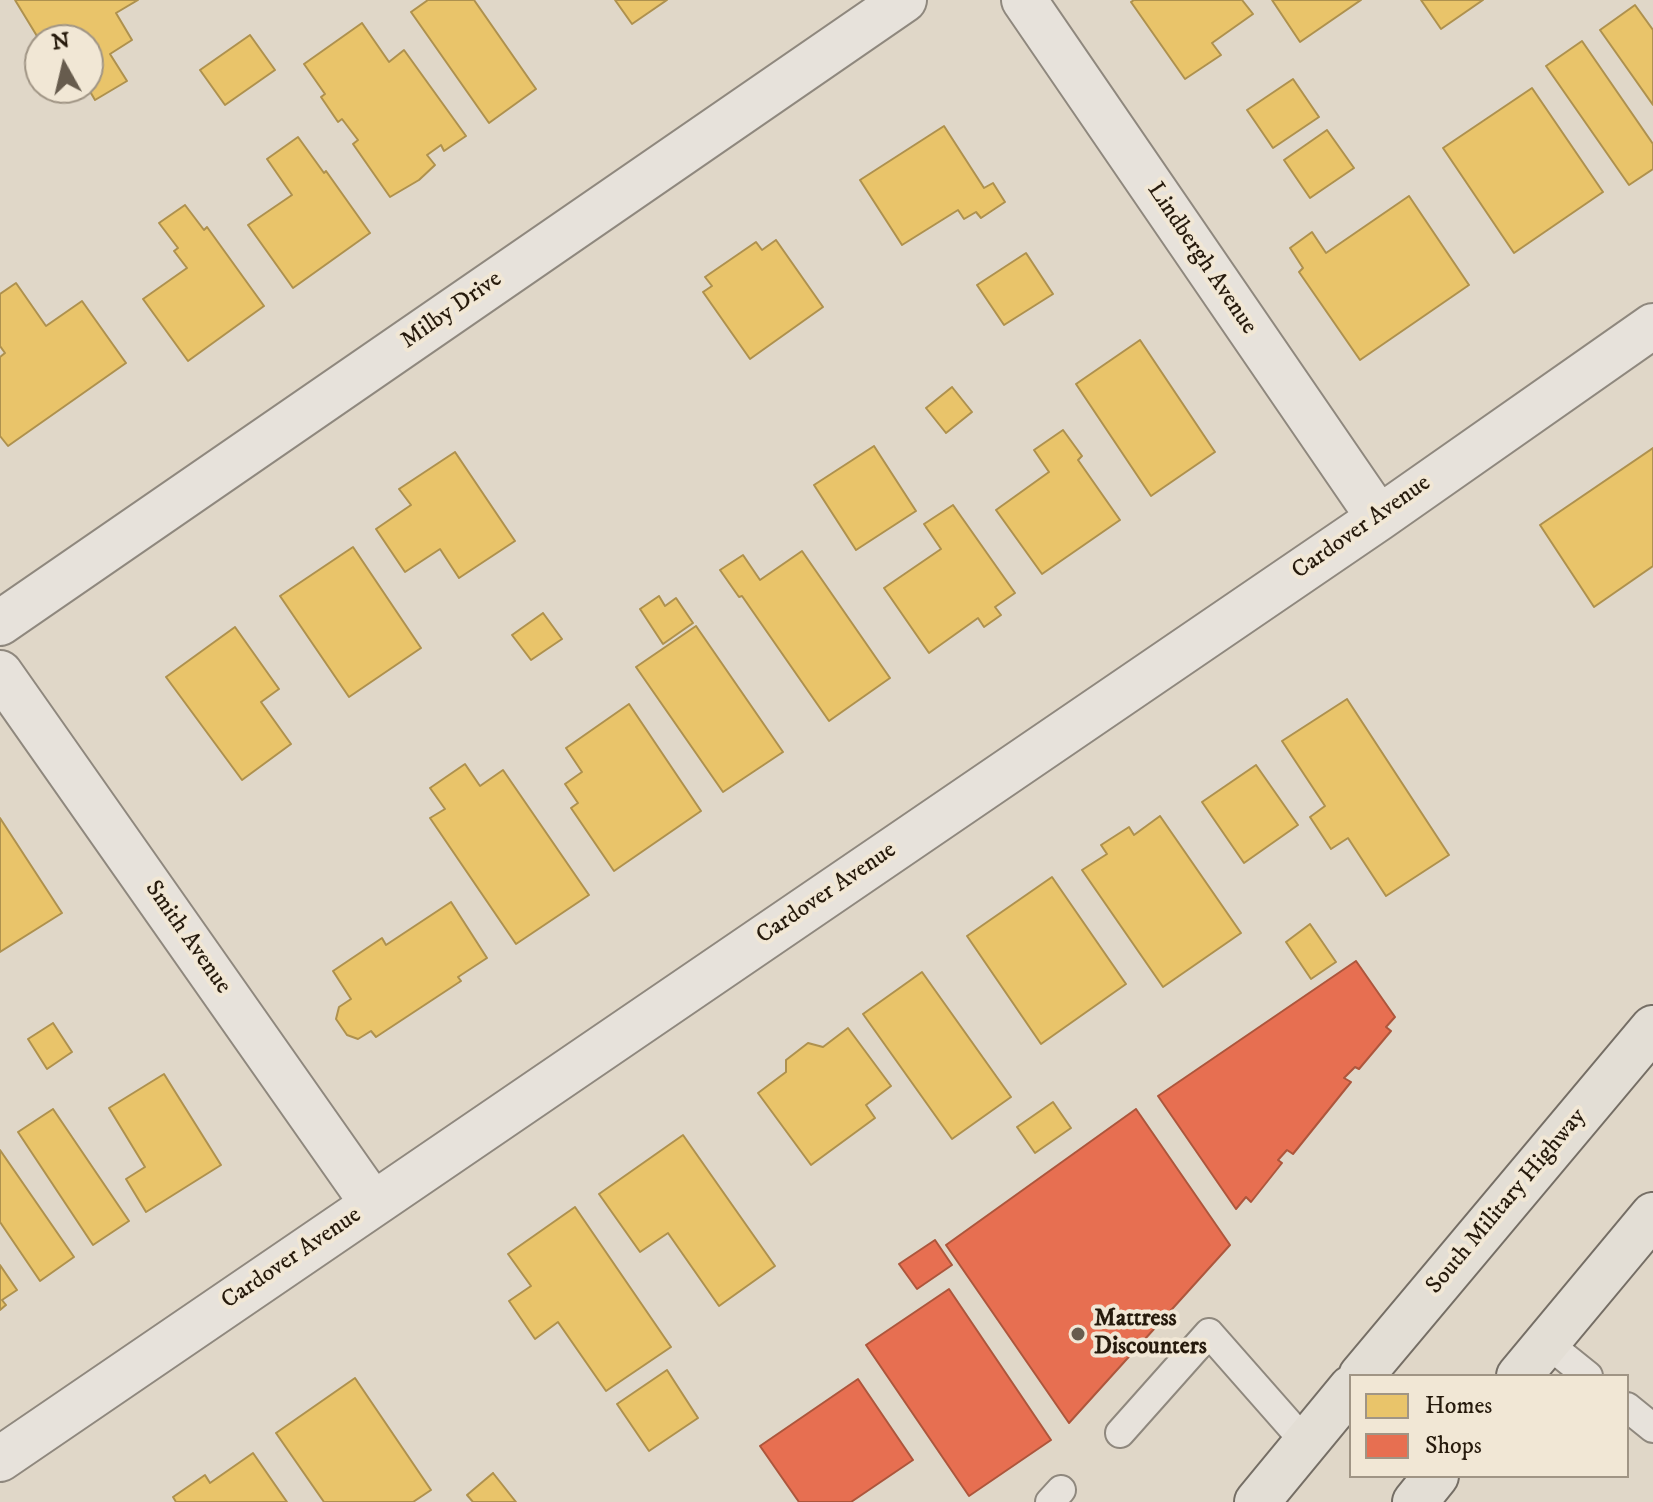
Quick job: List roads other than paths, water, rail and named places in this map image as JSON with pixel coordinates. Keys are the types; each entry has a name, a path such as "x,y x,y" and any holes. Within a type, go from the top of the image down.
{"main road":[{"name":"South Military Highway","path":"1363,1374 1653,1028"},
{"path":"1521,1374 1653,1215"},
{"path":"1257,1502 1349,1390"}],"street":[{"name":"Milby Drive","path":"0,623 904,0"},
{"name":"Lindbergh Avenue","path":"1024,0 1379,518"},
{"name":"Cardover Avenue","path":"0,1459 1379,518 1653,326"},
{"name":"Smith Avenue","path":"0,673 373,1204"}],"lane":[{"path":"1120,1433 1209,1333 1305,1442"},
{"path":"1547,1343 1586,1374"},
{"path":"1629,1409 1653,1428"}],"place":[{"name":"Mattress Discounters","path":"1078,1334"}]}
